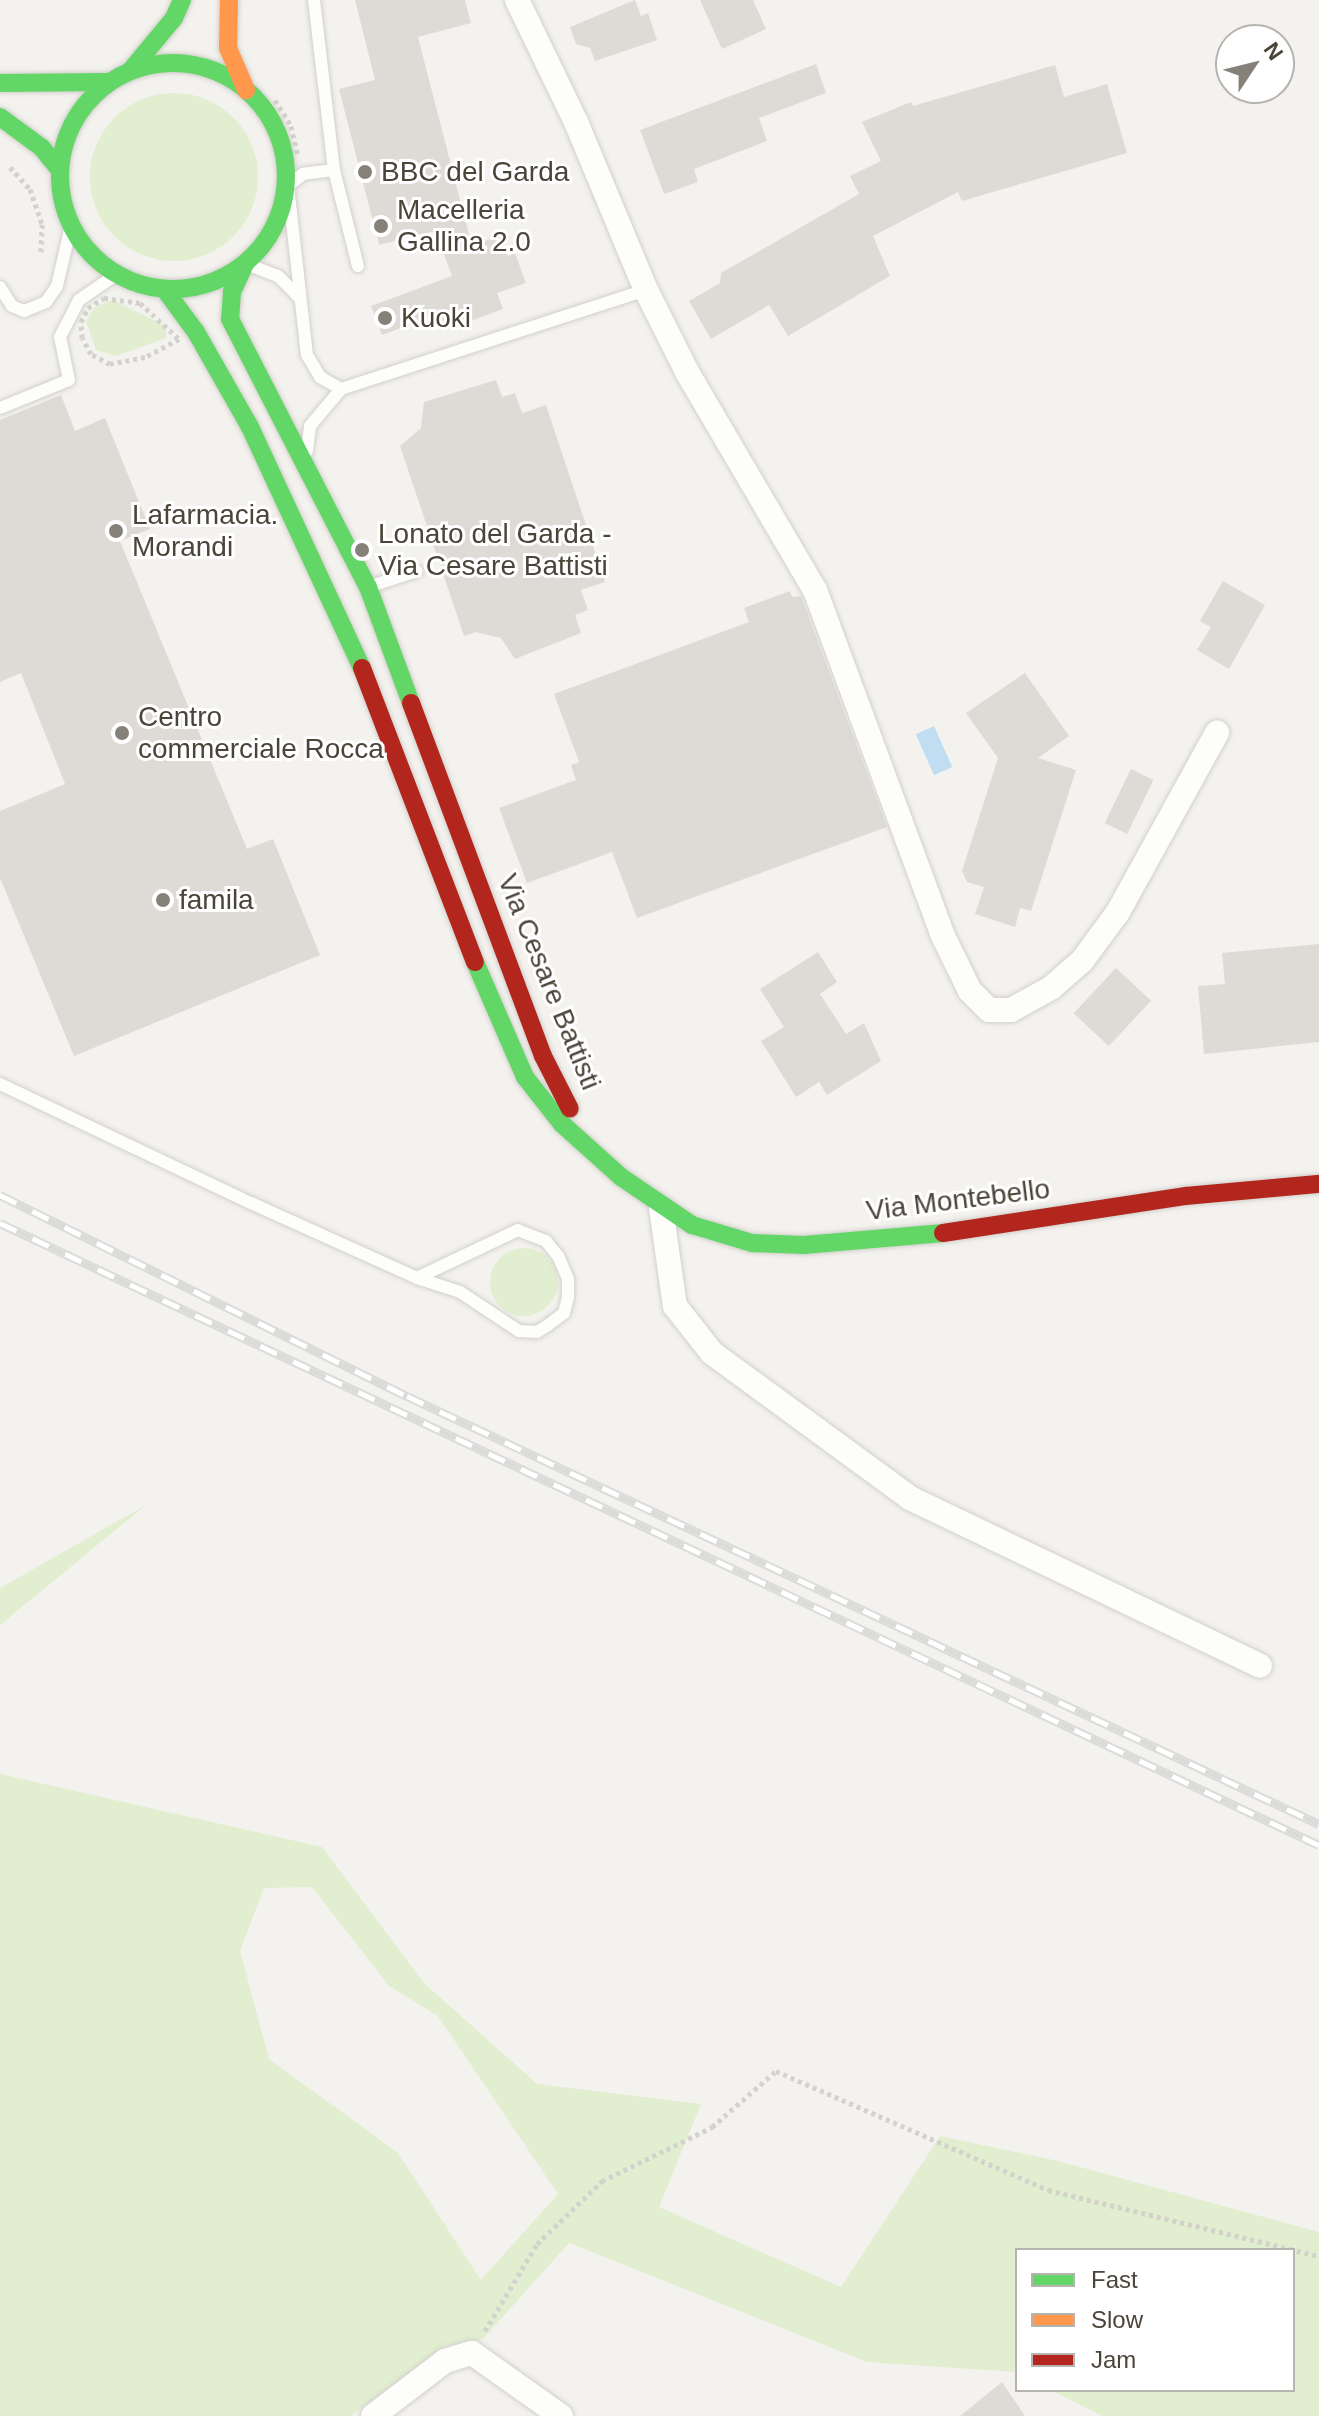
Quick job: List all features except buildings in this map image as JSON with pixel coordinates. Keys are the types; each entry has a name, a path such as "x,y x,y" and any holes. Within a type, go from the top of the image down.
{"street":[{"path":"59,169 74,120 109,82 131,70 174,18 182,0"},
{"path":"517,0 576,122 646,290 687,372 815,590 943,936 970,991 989,1010 1011,1010 1051,988 1082,961 1118,912 1217,733"},
{"path":"0,117 42,148 59,169 71,226 86,249 117,274 165,290 207,283 245,264 264,243 288,186 279,139 246,90 228,48 230,1"},
{"path":"131,70 190,64 246,90"},
{"path":"0,83 109,82"},
{"name":"Via Cesare Battisti","path":"245,264 232,292 230,319 306,458 361,586 543,1056 568,1106 621,1177"},
{"name":"Via Cesare Battisti","path":"165,290 196,332 274,478 372,686 506,1041 525,1077 562,1124 621,1177"},
{"name":"Via Montebello","path":"621,1177 661,1208 692,1225 752,1243 804,1245 919,1237 1186,1196 1319,1184"},
{"path":"661,1208 675,1306 712,1353 910,1498 1260,1666"},
{"path":"373,2416 445,2361 472,2353 561,2416"}],"lane":[{"path":"314,0 334,170 358,266"},
{"path":"334,170 303,174 288,186 307,355 320,377 341,389"},
{"path":"0,287 12,306 24,311 46,302 57,286 71,226"},
{"path":"245,264 278,276 299,297"},
{"path":"0,408 69,380 60,337 79,300 117,274"},
{"path":"306,458 310,426 341,389 646,290"},
{"path":"274,478 295,489 327,556"},
{"path":"361,586 417,571"},
{"path":"0,1084 417,1278 460,1292 519,1331 537,1332 548,1325 564,1313 568,1297 568,1279 558,1256 546,1241 518,1230 417,1278"}],"path":[{"path":"0,159 30,189 42,224 41,261"},
{"path":"104,298 120,298 140,303 179,339 145,357 110,364 91,354 82,338 81,322 88,308 104,298"},
{"path":"472,2353 537,2244 602,2181 712,2127 776,2071 1048,2190 1286,2248"},
{"path":"1295,2250 1319,2256"}],"green space":[{"path":"174,93 206,100 233,118 251,145 258,177 251,209 233,236 206,254 174,261 142,254 115,236 97,209 90,177 97,145 115,118 142,100"},
{"path":"113,300 166,326 166,338 116,356 96,350 86,321 95,307"},
{"path":"531,1248 552,1263 558,1282 556,1295 548,1306 531,1316 517,1316 500,1306 492,1295 490,1275 500,1258 511,1250"},
{"path":"146,1505 0,1625 0,1588"},
{"path":"0,1774 322,1847 424,1983 537,2084 701,2104 659,2207 841,2287 940,2136 1058,2161 1319,2232 1319,2416 1102,2416 1055,2392 1295,2392 1295,2248 1015,2248 1015,2372 867,2362 569,2243 483,2339 446,2346 351,2416 0,2416","holes":["312,1887 389,1986 438,2016 558,2194 481,2280 398,2153 269,2059 240,1951 264,1888"]}],"water":[{"path":"934,726 952,767 934,775 916,734"}],"railway":[{"path":"0,1195 407,1396 1319,1824"},
{"path":"0,1223 1319,1845"}],"traffic: fast":[{"path":"131,70 174,18 182,0"},
{"path":"173,63 195,65 216,72 236,82 253,96 267,113 277,133 284,154 286,176 284,198 277,219 267,239 253,256 236,270 216,280 195,287 173,289 151,287 130,280 110,270 93,256 79,239 69,219 62,198 60,176 62,154 69,133 79,113 93,96 110,82 130,72 151,65 173,63"},
{"path":"0,83 109,82"},
{"path":"0,117 42,148 59,169"},
{"path":"245,264 232,292 230,319 368,587 411,703"},
{"path":"165,290 196,332 250,427 362,668"},
{"path":"475,962 525,1077 562,1124 621,1177 692,1225 752,1243 804,1245 943,1233"}],"traffic: slow":[{"path":"229,0 228,48 246,90"}],"traffic: jam":[{"path":"362,668 475,962"},
{"path":"411,703 543,1056 570,1109"},
{"path":"943,1233 1186,1196 1319,1184"}],"place":[{"name":"BBC del Garda","path":"365,172"},
{"name":"Macelleria Gallina 2.0","path":"381,226"},
{"name":"Kuoki","path":"385,318"},
{"name":"Lafarmacia. Morandi","path":"116,531"},
{"name":"Lonato del Garda - Via Cesare Battisti","path":"362,550"},
{"name":"Centro commerciale Rocca","path":"122,733"},
{"name":"famila","path":"163,900"}]}
